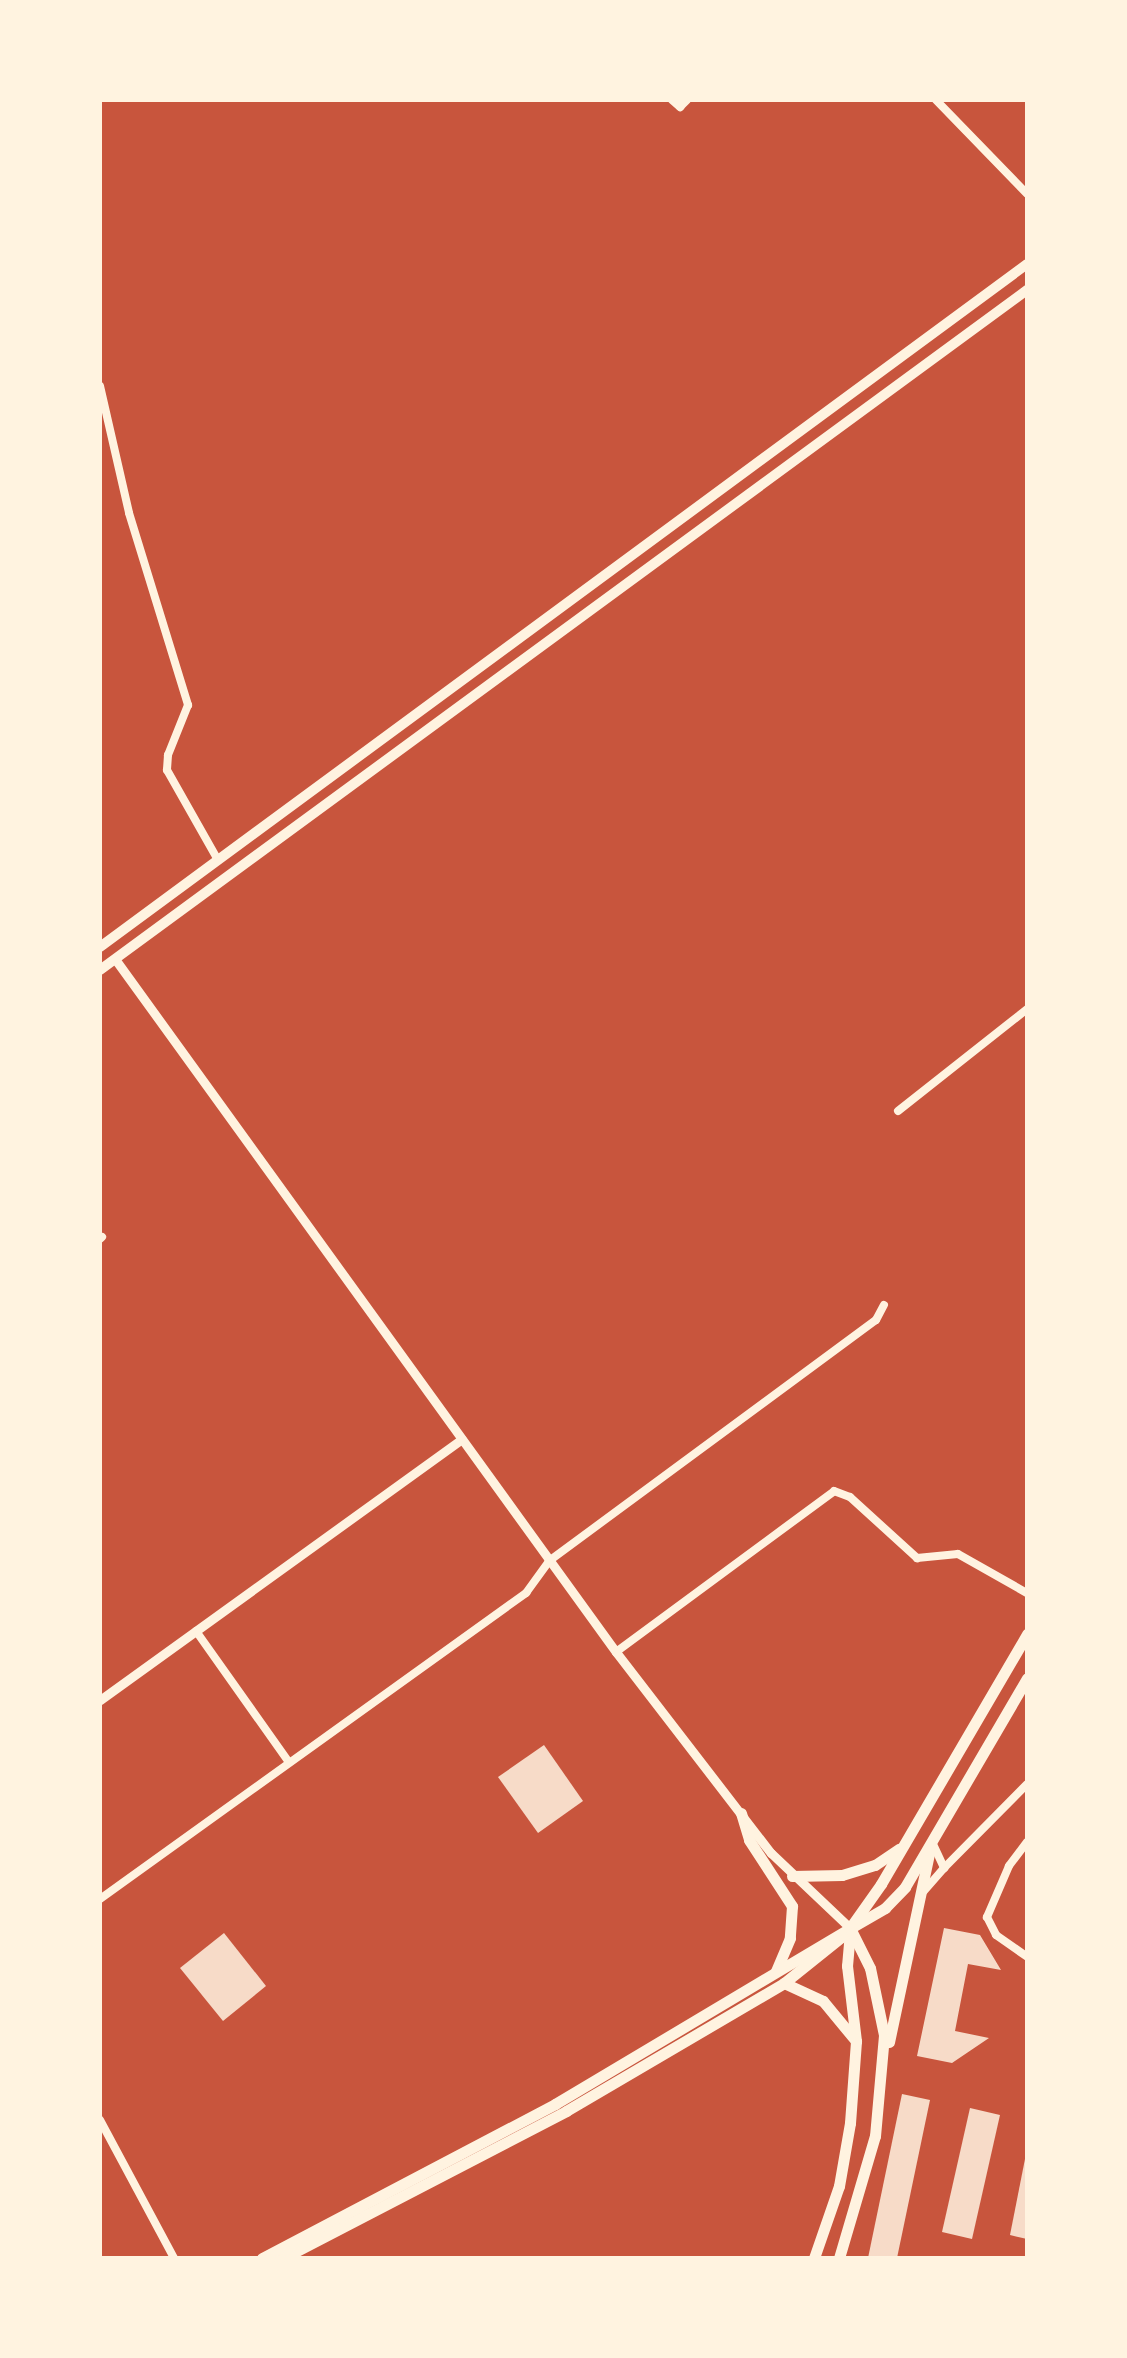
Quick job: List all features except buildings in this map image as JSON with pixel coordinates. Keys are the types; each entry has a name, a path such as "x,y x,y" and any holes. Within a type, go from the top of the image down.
{"main road":[{"path":"115,960 101,944 1027,264"},
{"path":"100,970 1027,290"},
{"path":"814,2258 845,2160 856,2041 847,1966 850,1928 903,1847 1027,1634"},
{"path":"283,2258 566,2112 778,1980 820,1942 893,1902 1027,1678"},
{"path":"262,2258 555,2104 778,1980 790,1938 792,1906 749,1840 741,1813"},
{"path":"838,2258 868,2166 918,1897 932,1842"},
{"path":"792,1876 826,1877 860,1870 903,1847"},
{"path":"850,1928 870,1968 880,2001 883,2075"},
{"path":"778,1980 824,2001 856,2041"}],"street":[{"path":"672,100 680,107 686,100"},
{"path":"936,100 1027,194"},
{"path":"100,386 130,514 172,641 188,705 168,755 167,770 218,860"},
{"path":"115,960 616,1652 792,1876 850,1928"},
{"path":"898,1110 1027,1009"},
{"path":"100,1899 526,1593 550,1561 876,1320 884,1305"},
{"path":"100,1700 462,1440"},
{"path":"616,1652 834,1491 850,1496 917,1558 958,1554 1027,1593"},
{"path":"196,1631 288,1761"},
{"path":"918,1897 1027,1784"},
{"path":"932,1842 944,1868"},
{"path":"1027,1842 1008,1866 987,1917 996,1935 1027,1957"},
{"path":"100,2120 174,2258"}]}
